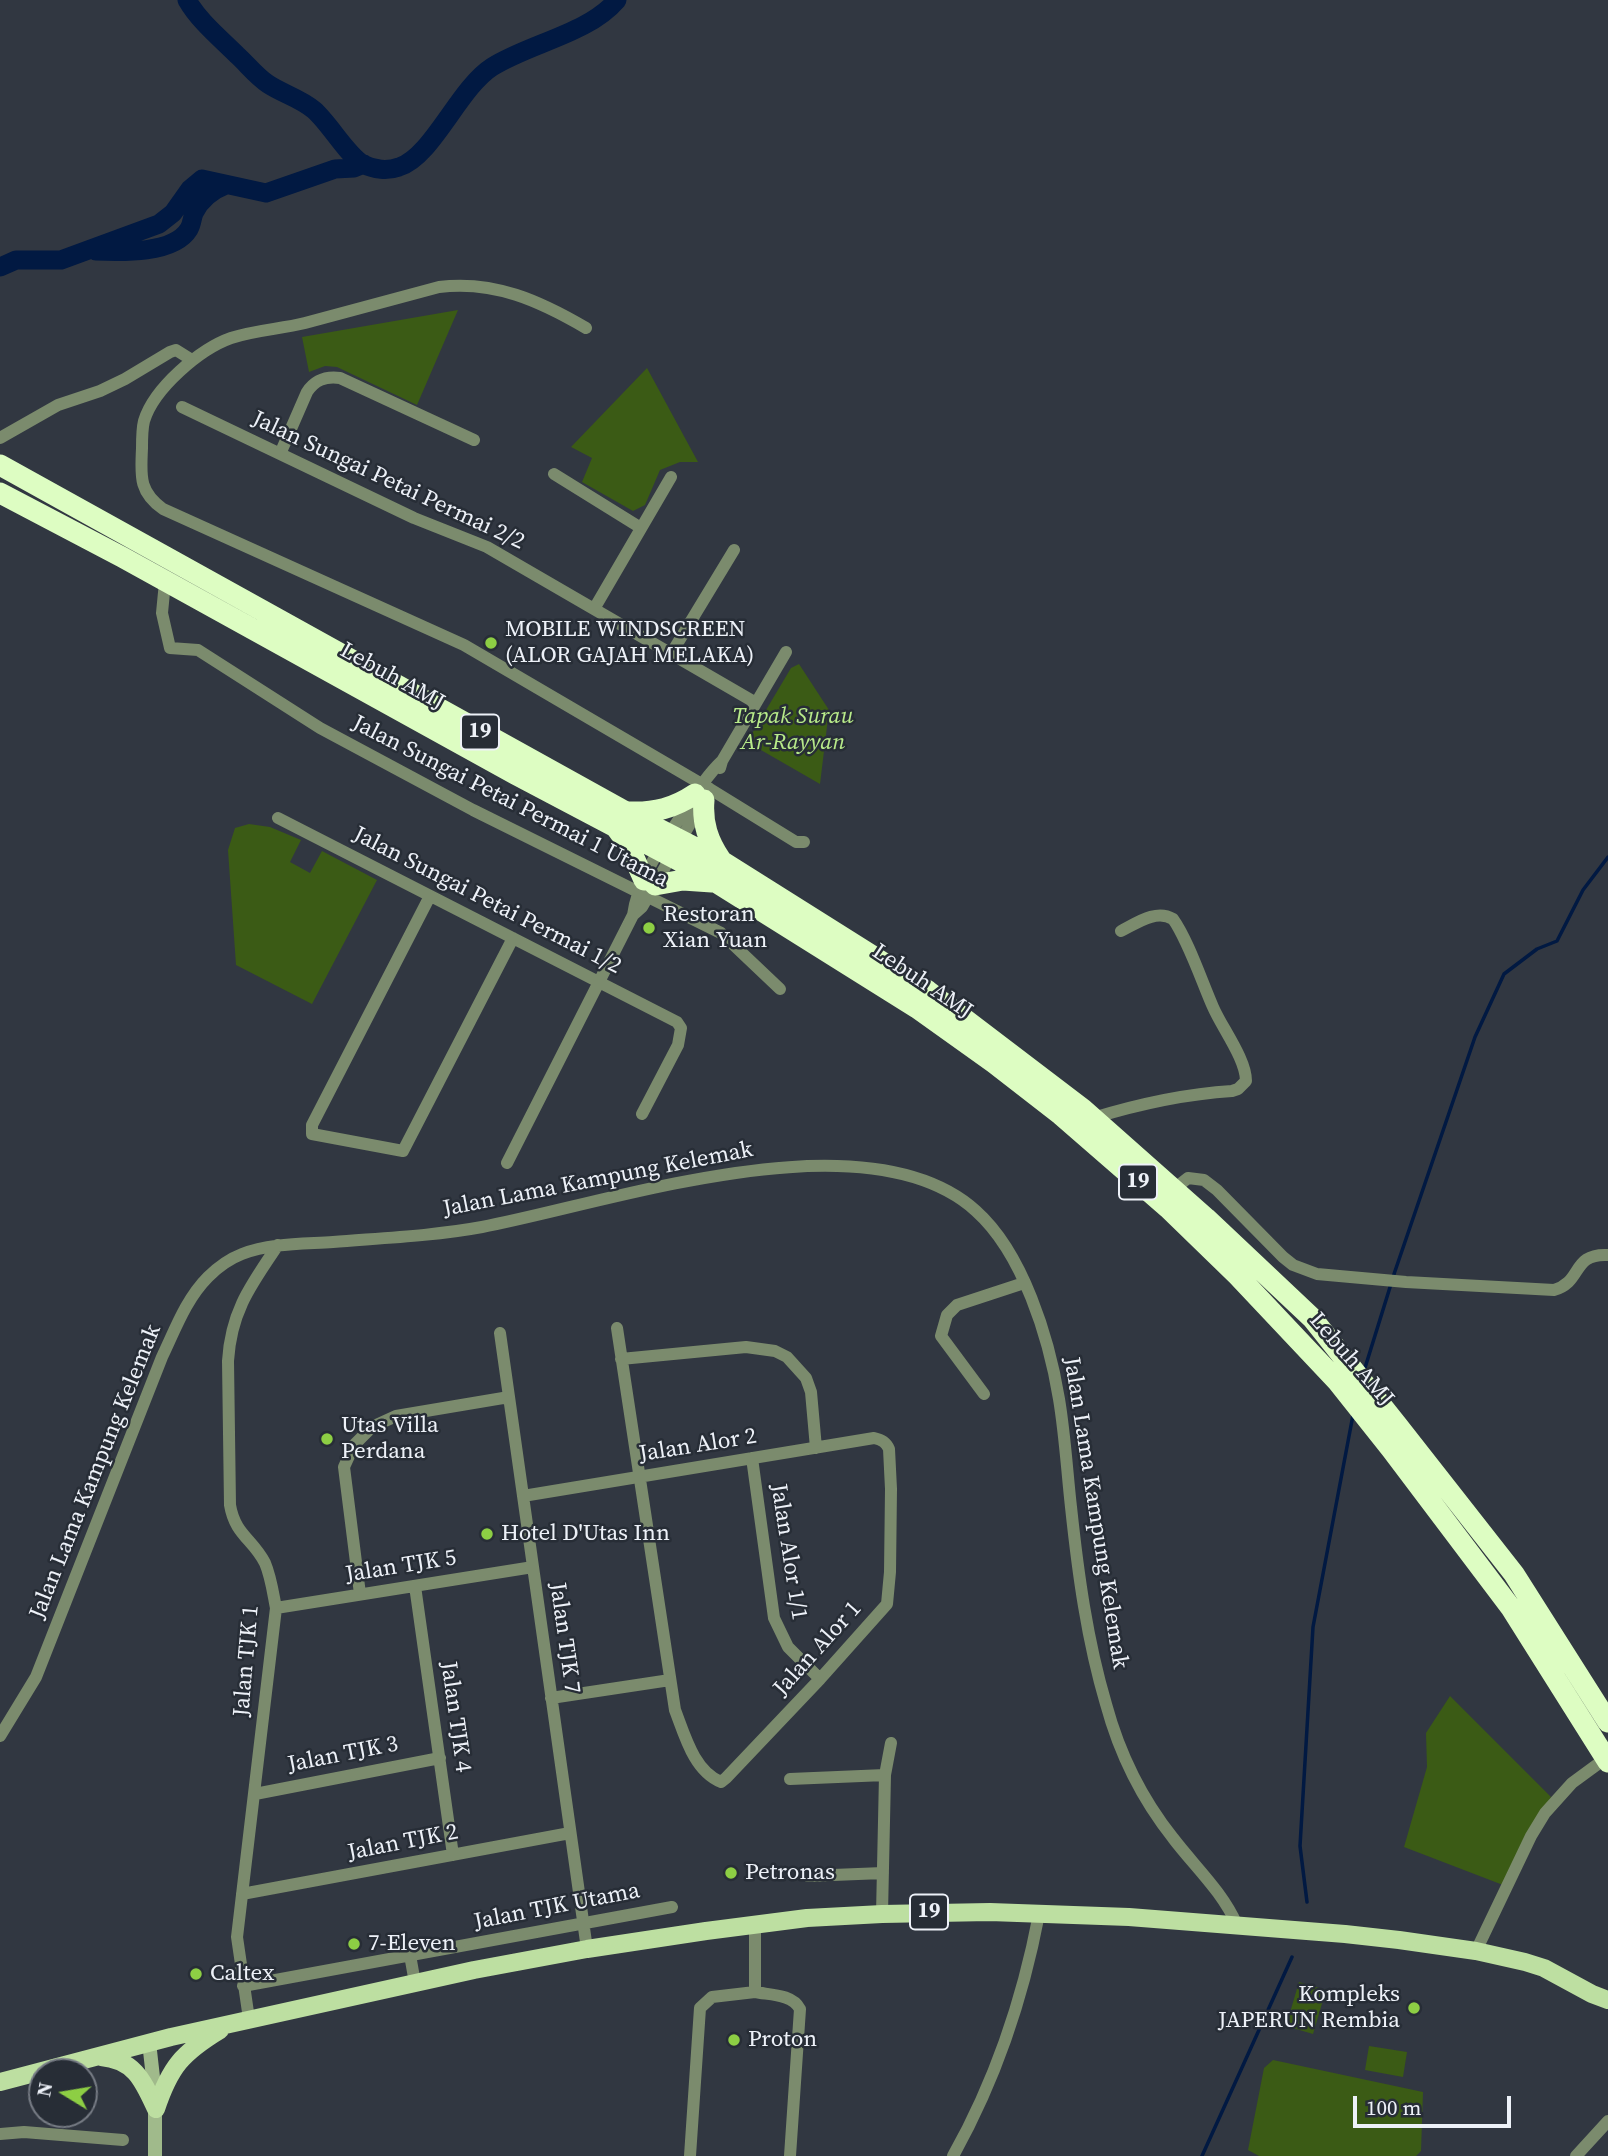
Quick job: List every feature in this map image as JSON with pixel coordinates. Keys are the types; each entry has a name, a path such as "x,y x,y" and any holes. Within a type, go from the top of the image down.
{"highway":[{"name":"Lebuh AMJ","path":"0,466 620,820"},
{"name":"Lebuh AMJ","path":"0,493 670,845 928,991 1093,1118 1174,1189 1312,1318 1343,1374 1514,1574 1608,1722"},
{"path":"703,792 706,833 720,872 646,888 620,820 678,805 703,792"},
{"name":"Lebuh AMJ","path":"720,872 917,1008 1061,1115 1168,1208 1305,1345 1343,1374"},
{"name":"Lebuh AMJ","path":"1366,1403 1511,1608 1607,1760"}],"main road":[{"name":"19","path":"0,2081 241,2021 587,1949 755,1924 882,1914 1129,1917 1345,1934 1507,1957 1544,1968 1608,2000"},
{"path":"156,2109 166,2079 183,2057 241,2021"},
{"path":"94,2056 121,2060 132,2068 156,2109"}],"street":[{"path":"586,328 534,300 493,288 457,285 439,287 286,328 233,338 212,346 192,360 171,381 149,410 144,421 142,482 145,493 163,509 464,645 703,792 796,842 804,842"},
{"path":"0,438 58,405 100,391 125,379 176,349 192,360"},
{"path":"280,454 307,392 313,384 329,376 340,378 474,440"},
{"name":"Jalan Sungai Petai Permai 2/2","path":"182,407 414,517 487,547 756,703"},
{"path":"554,474 641,528"},
{"path":"594,609 671,477"},
{"path":"671,654 734,550"},
{"name":"Jalan Sungai Petai Permai 1 Utama","path":"165,582 162,613 170,648 198,650 320,728 473,810 646,888 722,933 780,989"},
{"path":"507,1163 646,888 703,792 709,772 722,761 786,652"},
{"name":"Jalan Sungai Petai Permai 1/2","path":"278,818 677,1021 681,1028 678,1045 642,1114"},
{"path":"430,895 312,1125 312,1134 403,1151 513,938"},
{"path":"1093,1118 1170,1097 1232,1091 1246,1081 1246,1073 1173,919 1155,915 1121,931"},
{"name":"Jalan Lama Kampung Kelemak","path":"0,1736 36,1676 162,1357 186,1307 208,1277 223,1264 239,1255 278,1245 451,1232 669,1184 746,1170 863,1168 927,1182 961,1199 993,1230 1013,1260 1038,1318 1059,1397 1080,1587 1112,1726 1126,1761 1149,1803 1172,1837 1224,1899 1237,1925"},
{"path":"1174,1189 1188,1178 1204,1181 1217,1190 1283,1257 1304,1270 1317,1274 1554,1290 1570,1281 1588,1257 1608,1255"},
{"name":"Jalan TJK 1","path":"241,2021 243,1986 237,1937 276,1608 265,1564 237,1528 232,1517 229,1339 234,1318 253,1281 278,1245"},
{"path":"984,1394 941,1336 947,1315 957,1305 1024,1283"},
{"path":"551,1698 670,1680 617,1328"},
{"name":"Jalan TJK 7","path":"500,1333 587,1949"},
{"path":"621,1359 746,1348 775,1351 787,1357 806,1378 811,1392 816,1448"},
{"path":"360,1594 344,1467 354,1445 372,1427 396,1416 509,1397"},
{"name":"Jalan Alor 2","path":"523,1496 874,1438 880,1440"},
{"name":"Jalan Alor 1","path":"670,1680 675,1710 687,1742 704,1773 721,1782 820,1679 887,1604 891,1476 889,1449 887,1443 880,1440"},
{"name":"Jalan Alor 1/1","path":"752,1458 774,1618 788,1647 820,1679"},
{"name":"Jalan TJK 5","path":"276,1608 533,1567"},
{"name":"Jalan TJK 4","path":"415,1586 453,1855"},
{"path":"882,1914 885,1775 891,1743"},
{"name":"Jalan TJK 3","path":"255,1794 440,1758"},
{"path":"1476,1951 1531,1836 1545,1813 1572,1783 1607,1760"},
{"path":"790,1779 885,1775"},
{"name":"Jalan TJK 2","path":"243,1894 570,1833"},
{"path":"808,1877 883,1873"},
{"name":"Jalan TJK Utama","path":"243,1986 672,1907"},
{"path":"953,2156 987,2087 1007,2031 1032,1950 1039,1914"},
{"path":"755,1924 755,1992"},
{"path":"410,1955 415,1983"},
{"path":"690,2156 700,2008 712,1997 755,1992 790,1998 796,2001 800,2009 790,2156"},
{"path":"149,2042 156,2109 155,2156"},
{"path":"1576,2156 1608,2121"},
{"path":"0,2134 24,2132 123,2140"}],"green space":[{"path":"458,310 417,405 337,367 325,366 309,372 302,337"},
{"path":"647,368 698,462 680,462 660,470 645,505 633,511 582,482 592,458 571,447"},
{"name":"Tapak Surau Ar-Rayyan","path":"799,664 829,710 820,784 747,742 791,668"},
{"path":"249,824 270,827 301,840 290,862 310,873 322,851 377,880 312,1004 236,965 228,850 235,828"},
{"path":"1450,1696 1551,1797 1525,1839 1503,1885 1404,1847 1427,1767 1426,1733"},
{"path":"1299,1982 1326,1990 1313,2034 1286,2026"},
{"path":"1369,2046 1407,2052 1403,2077 1365,2070"},
{"path":"1273,2060 1423,2092 1421,2151 1416,2156 1259,2156 1248,2150 1264,2068"}],"waterway":[{"path":"187,0 204,22 260,77 314,110 357,160 372,168 386,169 411,161 423,150 468,90 492,67 575,30 605,12 617,0"},
{"path":"0,267 16,260 61,260 159,224 173,213 190,189 202,179 266,193 335,169 354,168 364,164"},
{"path":"96,251 147,250 172,243 189,229 194,213 204,199 226,185"},
{"path":"1393,1277 1475,1037 1504,974 1537,949 1557,941 1583,890 1608,857"},
{"path":"1364,1371 1391,1284"},
{"path":"1307,1902 1300,1846 1313,1627 1353,1415"},
{"path":"1202,2156 1292,1957"}],"place":[{"name":"MOBILE WINDSCREEN (ALOR GAJAH MELAKA)","path":"491,643"},
{"name":"Restoran Xian Yuan","path":"649,928"},
{"name":"Utas Villa Perdana","path":"327,1439"},
{"name":"Hotel D'Utas Inn","path":"487,1534"},
{"name":"Petronas","path":"731,1873"},
{"name":"7-Eleven","path":"354,1944"},
{"name":"Caltex","path":"196,1974"},
{"name":"Kompleks JAPERUN Rembia","path":"1414,2008"},
{"name":"Proton","path":"734,2040"}]}
